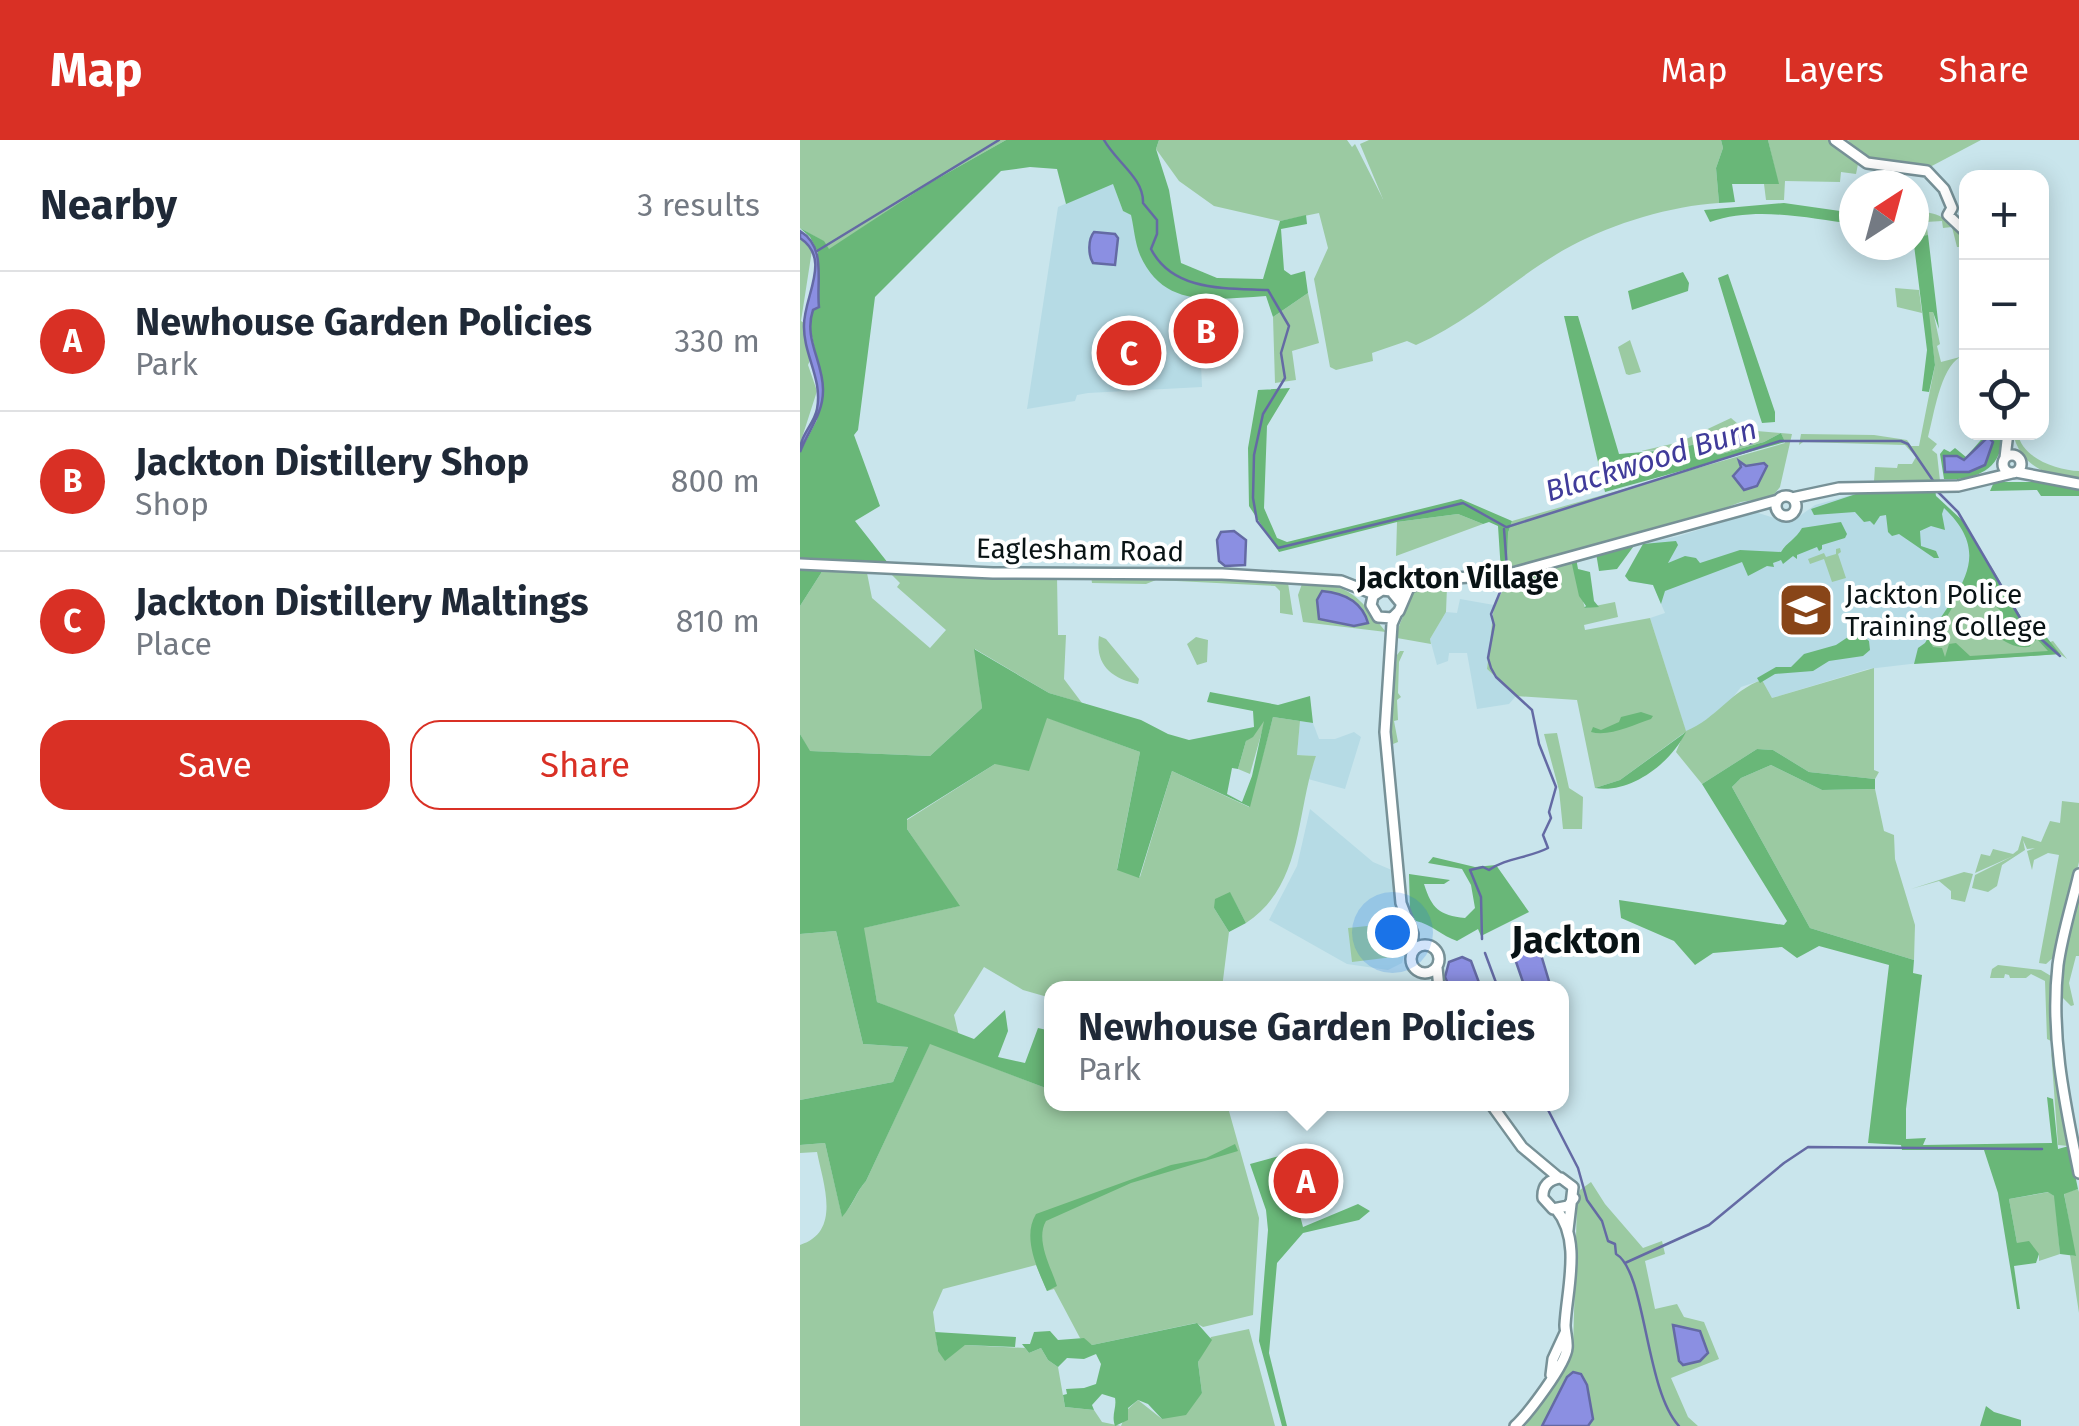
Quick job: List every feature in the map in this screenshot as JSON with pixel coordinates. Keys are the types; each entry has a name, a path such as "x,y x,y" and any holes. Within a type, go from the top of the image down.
{"main road":[{"path":"1835,140 1867,163 1927,171 1949,198 1952,208 1948,215 1959,225"},
{"path":"2007,440 2005,470 2079,484"},
{"path":"2010,440 2019,459 2039,478"},
{"path":"1990,476 2010,456 2019,459"},
{"path":"2014,473 2019,459"},
{"path":"1761,506 1790,514 1794,503 1811,493 1874,486 1958,486 2014,473"},
{"path":"1433,981 1412,966 1413,934 1402,902 1385,732 1397,597 1429,580 1510,574 1786,496 1794,503"},
{"path":"1778,500 1777,510 1781,514"},
{"name":"Eaglesham Road","path":"800,564 993,573 1222,574 1341,581 1377,592"},
{"path":"1358,588 1392,634"},
{"path":"1371,605 1377,592 1386,590 1397,597"},
{"path":"1382,619 1396,615"},
{"path":"2079,874 2060,958 2057,1010 2061,1088 2079,1174"},
{"path":"1413,934 1438,952 1438,981"},
{"path":"1412,952 1424,944"},
{"path":"1426,973 1436,968"},
{"path":"1495,1111 1537,1162 1573,1188 1574,1198 1568,1230 1571,1250 1565,1332 1540,1398 1515,1426"},
{"path":"1537,1162 1546,1203 1556,1210 1568,1230"},
{"path":"1544,1188 1550,1180 1560,1178"},
{"path":"1556,1210 1568,1206 1574,1198"}],"shaded area":[{"path":"1113,183 1123,211 1131,215 1140,255 1199,300 1207,300 1210,340 1200,341 1202,387 1088,393 1077,395 1075,401 1027,409 1058,207"},
{"name":"Jackton Police Training College","path":"1935,490 1936,496 1963,521 1991,566 1919,663 1868,669 1772,698 1762,680 1741,687 1698,727 1686,732 1650,618 1665,613 1653,585 1629,581 1625,576 1643,544 1755,512 1790,523 1815,505 1862,492"},
{"path":"1460,599 1494,605 1487,669 1516,696 1509,704 1477,709 1467,653 1449,653 1448,661 1437,665 1430,639 1446,612 1457,613"},
{"path":"1300,721 1313,723 1319,739 1335,739 1354,732 1361,737 1345,789 1308,779 1316,756 1297,755"},
{"path":"1310,809 1373,862 1394,871 1397,898 1409,937 1402,963 1388,970 1347,964 1269,920 1297,866"}],"green space":[{"path":"800,140 1006,140 928,184 829,250 823,241 800,228"},
{"path":"1006,140 1159,140 1156,149 1169,190 1181,263 1217,278 1263,279 1280,221 1306,215 1307,224 1281,229 1284,270 1291,275 1305,271 1308,293 1273,317 1266,296 1210,299 1177,293 1150,273 1138,250 1131,215 1123,211 1113,184 1066,204 1057,169 1001,171 875,297 858,430 854,435 880,506 855,521 888,563 800,559 800,452 817,420 821,379 809,322 816,297 818,253 800,228 824,241 829,249 928,184"},
{"path":"1159,140 1347,140 1352,147 1355,144 1383,199 1360,144 1369,140 1721,140 1723,148 1716,168 1719,203 1662,212 1588,238 1551,258 1437,335 1416,345 1407,341 1372,353 1373,361 1336,370 1330,367 1314,279 1328,248 1319,213 1280,221 1214,206 1179,181 1156,149"},
{"path":"1721,140 1768,140 1779,184 1732,184 1735,202 1719,203 1716,168 1723,148"},
{"path":"1768,140 1831,140 1858,164 1857,170 1839,170 1839,182 1785,181 1784,200 1766,200 1764,184 1778,183"},
{"path":"1848,140 1981,140 1928,168 1860,156"},
{"path":"1784,203 1839,211 1839,222 1763,214 1710,222 1704,210"},
{"path":"1929,213 1959,230 1959,247 1952,227 1943,228 1942,221 1929,222"},
{"path":"800,238 812,250 801,321 817,391 800,444"},
{"path":"1929,244 1939,329 1933,312 1929,312 1935,365 1929,392 1922,391 1927,350 1916,260 1929,260"},
{"path":"1683,272 1689,283 1688,291 1632,310 1628,291"},
{"path":"1728,274 1775,412 1775,422 1762,423 1759,414 1718,278"},
{"path":"1895,288 1919,290 1922,313 1897,307"},
{"path":"1308,293 1319,343 1292,351 1296,380 1275,383 1273,317"},
{"path":"1933,311 1941,362 1959,357 1947,371 1928,437 1937,444 1932,450 1937,454 1940,481 1874,481 1875,467 1912,464 1916,457 1905,445 1799,445 1801,434 1874,435 1919,446 1935,365 1928,312"},
{"path":"1564,316 1578,316 1619,454 1701,443 1718,455 1781,433 1785,442 1605,492"},
{"path":"1630,340 1641,372 1629,375 1618,347"},
{"path":"1290,388 1267,426 1264,508 1277,538 1287,542 1461,499 1512,521 1507,571 1501,572 1498,526 1458,514 1397,522 1279,552 1249,506 1248,448 1258,390"},
{"path":"1731,418 1745,430 1781,433 1718,455 1701,443 1641,451 1680,442"},
{"path":"1781,433 1792,434 1780,487 1772,497 1741,502 1677,526 1507,571 1512,521 1785,443"},
{"path":"1981,440 2001,440 1997,458 1984,471 1965,478 1944,479 1940,454 1944,449 1950,452 1955,448 1966,457"},
{"path":"2016,440 2020,440 2033,456 2051,465 2079,471 2079,479 2037,468"},
{"path":"1994,482 2043,482 2079,488 2079,496 2041,496 2037,490 1990,491"},
{"path":"1935,490 1936,496 1963,521 2024,622 2037,632 2040,629 2060,654 1914,664 1918,648 1958,592 1969,560 1968,544 1960,526 1944,508 1945,530 1931,526 1920,531 1921,546 1936,551 1939,558 1899,534 1892,536 1886,515 1880,516 1874,525 1864,522 1855,512 1814,515 1811,509 1862,492","holes":["1981,589 1996,591 1993,604 2000,610 2000,616 1994,619 1999,624 1995,635 2019,647 2029,647 2037,639 2048,651 1970,656 1956,643 1949,644 1945,657 1942,648 1933,647 1931,643 1958,598"]},
{"path":"1458,514 1483,524 1396,556 1397,522"},
{"path":"1841,522 1845,538 1822,545 1819,551 1817,547 1797,555 1797,559 1793,556 1783,564 1781,560 1773,563 1774,567 1767,566 1748,576 1742,562 1665,591 1661,604 1653,585 1629,581 1625,576 1643,544 1676,541 1678,545 1668,563 1685,556 1700,563 1740,550 1781,552 1802,528"},
{"path":"1636,543 1617,569 1599,571 1596,553"},
{"path":"1840,548 1838,554 1846,578 1832,582 1824,559 1810,564 1808,559 1824,553 1826,557 1836,554"},
{"path":"1576,558 1578,569 1590,572 1594,601 1599,607 1584,608 1571,560"},
{"path":"1571,560 1585,608 1615,602 1618,617 1584,625 1585,630 1650,618 1686,731 1762,680 1772,698 1874,668 1874,770 1879,772 1875,779 1809,772 1773,750 1757,749 1702,784 1676,752 1684,733 1620,780 1595,788 1577,700 1516,696 1487,669 1494,605 1510,579"},
{"path":"1991,566 2024,622 2037,632 2040,629 2067,659 2060,654 1919,663 1949,607"},
{"path":"800,569 823,570 800,606"},
{"path":"823,570 867,573 872,598 930,648 946,630 897,587 900,583 888,571 1057,576 1058,635 1066,635 1064,679 1082,703 1049,693 975,649 982,708 930,756 809,751 800,734 800,606"},
{"path":"1091,576 1284,581 1288,583 1293,615 1280,613 1280,591 1275,586 1156,580 1146,584 1092,583"},
{"path":"1303,581 1352,594 1386,632 1303,622 1298,595"},
{"path":"1447,587 1446,612 1430,639 1431,644 1397,638 1413,594"},
{"path":"1099,636 1106,639 1139,679 1138,684 1107,669 1100,655"},
{"path":"1196,637 1208,640 1207,662 1197,665 1187,644"},
{"path":"1848,637 1864,637 1870,650 1863,656 1829,661 1813,671 1775,674 1760,683 1757,678 1776,667 1791,667 1804,654 1836,645"},
{"path":"974,649 1049,693 1141,720 1189,740 1254,727 1253,711 1207,702 1210,692 1278,705 1310,696 1313,723 1273,717 1250,807 1172,771 1139,878 1117,870 1140,752 1047,718 1029,771 995,764 907,819 907,829 960,906 864,928 877,1002 974,1039 1005,1010 1008,1031 998,1057 1025,1063 1038,1028 1044,1029 1044,1087 930,1044 866,1181 842,1217 825,1143 800,1145 800,1100 893,1082 908,1047 863,1044 836,931 800,934 800,734 810,751 930,756 982,708","holes":["1264,721 1242,802 1227,794 1232,768 1238,769 1246,741"]},
{"path":"1400,651 1404,651 1399,662 1401,697 1397,700 1398,720 1394,721 1398,742 1393,744 1390,731"},
{"path":"1641,712 1653,716 1613,732 1591,732 1593,727 1601,730 1619,722 1621,717"},
{"path":"1046,717 1140,752 1117,869 1140,877 1172,771 1249,807 1273,717 1300,721 1297,755 1316,756 1295,847 1278,889 1246,923 1230,893 1214,908 1229,932 1223,981 1044,981 1044,996 1023,990 984,967 954,1015 959,1036 877,1002 863,928 959,906 907,829 907,820 995,764"},
{"path":"1266,717 1250,774 1238,769 1246,741"},
{"path":"1686,732 1670,755 1648,774 1622,786 1595,788 1620,780"},
{"path":"1557,733 1569,788 1583,797 1582,829 1563,829 1559,790 1544,734"},
{"path":"1757,749 1773,750 1809,772 1875,779 1875,789 1822,790 1771,765 1741,778 1732,787 1810,928 1914,960 1913,973 1922,975 1906,1139 1926,1138 1923,1145 2052,1143 2047,1097 2053,1099 2058,1149 2069,1146 2078,1189 2064,1194 2076,1256 2060,1254 2054,1196 2048,1192 2009,1199 2017,1243 2029,1241 2039,1254 2036,1263 2014,1266 2020,1309 1998,1193 1984,1150 1902,1150 1901,1145 1868,1143 1889,965 1819,946 1797,958 1782,947 1713,953 1695,965 1674,941 1621,918 1619,900 1784,925 1787,921 1702,784"},
{"path":"1771,765 1822,790 1875,789 1884,831 1894,835 1895,859 1915,925 1914,960 1810,928 1732,787 1741,778"},
{"path":"2062,801 2079,803 2079,862 2056,955 2046,964 2039,963 2059,855 2048,853 2034,860 2032,870 2027,851 2035,848 2027,849 2023,840 2025,850 2002,865 1997,886 1988,892 1972,888 1975,875 2013,856 1975,873 1981,854 1990,856 1993,849 2013,854 2022,836 2041,842 2050,821 2060,823"},
{"path":"1433,857 1475,867 1496,865 1529,912 1481,936 1478,929 1457,941 1416,921 1410,911 1409,874 1450,880 1444,884 1424,884 1430,899 1443,913 1465,918 1475,908 1471,885 1462,869 1428,863"},
{"path":"1964,872 1973,874 1965,902 1951,899 1951,891 1939,881 1911,889"},
{"path":"2079,887 2079,956 2069,983 2074,1005 2071,1006 2062,997 2066,942"},
{"path":"1230,892 1246,923 1229,932 1214,908 1215,899"},
{"path":"1397,923 1401,956 1352,962 1348,928"},
{"path":"836,931 863,1044 908,1047 893,1082 800,1100 800,934"},
{"path":"1998,965 2041,970 2051,976 2051,1041 2047,1039 2045,981 2031,974 2026,978 2005,974 2004,978 1990,978 1992,969"},
{"path":"930,1043 1044,1087 1044,1111 1229,1111 1259,1218 1253,1315 1092,1345 1080,1338 1054,1289 1047,1291 1036,1265 943,1289 933,1312 938,1351 965,1345 1025,1348 1029,1353 1041,1348 1058,1367 1065,1407 1094,1410 1102,1422 1121,1426 800,1426 800,1245 813,1239 821,1229 826,1205 817,1152 800,1153 800,1145 825,1143 842,1216 866,1181"},
{"path":"2051,1050 2069,1146 2058,1145"},
{"path":"1235,1144 1238,1151 1131,1183 1046,1221 1043,1245 1057,1286 1047,1291 1031,1242 1036,1214 1171,1165 1206,1158"},
{"path":"1316,1146 1321,1149 1322,1160 1288,1170 1303,1227 1358,1204 1370,1211 1359,1220 1303,1233 1277,1263 1269,1353 1287,1426 1282,1426 1259,1341 1268,1230 1266,1210 1250,1164"},
{"path":"1322,1161 1326,1178 1318,1178 1315,1185 1319,1201 1305,1203 1302,1185 1295,1186 1289,1170"},
{"path":"1591,1182 1643,1248 1662,1241 1665,1254 1645,1261 1655,1309 1677,1304 1684,1317 1704,1322 1719,1359 1671,1378 1688,1417 1698,1426 1525,1426 1573,1351 1577,1201 1580,1190"},
{"path":"2078,1189 2079,1313 2070,1255 2075,1256 2064,1193"},
{"path":"2049,1192 2055,1197 2060,1254 2039,1261 2039,1254 2017,1243 2009,1199"},
{"path":"1197,1323 1212,1340 1198,1362 1202,1393 1186,1415 1162,1419 1148,1404 1138,1400 1128,1408 1128,1420 1115,1426 1115,1398 1102,1394 1092,1405 1094,1410 1065,1407 1066,1389 1096,1384 1101,1364 1096,1354 1084,1359 1067,1358 1058,1367 1041,1348 1029,1353 1022,1344 1030,1344 1034,1332 1050,1331 1058,1340 1084,1338 1092,1345"},
{"path":"1249,1329 1275,1426 1121,1426 1128,1409 1138,1400 1162,1419 1202,1393 1198,1362 1211,1337"},
{"path":"935,1332 1016,1337 1015,1347 965,1345 945,1361 938,1351"},
{"path":"1986,1406 2021,1420 2021,1426 1980,1426"}],"water":[{"path":"800,231 814,246 819,266 819,307 813,310 810,331 823,391 818,415 800,452 818,398 804,325 814,278 814,256 800,238"},
{"path":"1094,232 1115,234 1118,238 1115,265 1093,263 1089,247"},
{"path":"1728,429 1754,435 1755,439 1752,443 1725,446 1719,436"},
{"path":"1985,440 1993,442 1985,465 1969,472 1945,472 1944,456 1964,460"},
{"path":"1739,461 1746,466 1767,466 1757,486 1744,490 1733,476 1741,467"},
{"path":"1234,531 1246,540 1245,565 1225,566 1219,561 1217,540 1221,532"},
{"path":"1322,591 1351,600 1362,609 1368,623 1354,626 1319,619 1317,600"},
{"path":"1532,947 1542,958 1549,981 1523,981 1514,956 1516,951"},
{"path":"1462,957 1471,961 1478,981 1447,981 1449,962"},
{"path":"1673,1325 1700,1331 1708,1353 1700,1361 1683,1365 1679,1361"},
{"path":"1573,1372 1581,1374 1587,1385 1593,1419 1588,1426 1542,1426 1567,1377"}],"waterway":[{"path":"817,251 999,140"},
{"path":"1104,140 1134,178 1143,203 1157,220 1151,249 1161,263 1173,273 1202,285 1268,290 1289,326 1281,353 1285,378 1263,414 1254,455 1257,521 1278,548 1463,503 1506,527"},
{"name":"Blackwood Burn","path":"1507,527 1780,441 1901,441 1908,444 1934,482"},
{"name":"Blackwood Burn","path":"1936,490 1958,512 2023,623 2060,656"},
{"path":"1504,529 1507,569"},
{"path":"1482,939 1481,897 1470,870 1489,870 1548,848 1543,835 1551,818 1556,787 1539,744 1532,710 1496,677 1488,658 1494,625 1491,614 1505,580"},
{"path":"1485,953 1495,981"},
{"path":"1549,1111 1578,1168 1587,1200 1634,1283 1659,1386 1679,1426"},
{"path":"1625,1263 1709,1225 1808,1147 2042,1149"}],"place":[{"name":"Jackton Distillery Shop","path":"1206,331"},
{"name":"Jackton Distillery Maltings","path":"1129,353"},
{"name":"Jackton Police Training College","path":"1806,610"},
{"name":"Newhouse Garden Policies","path":"1306,1181"}],"district":[{"name":"Jackton Village","path":"1458,578"},
{"name":"Jackton","path":"1576,940"}]}
